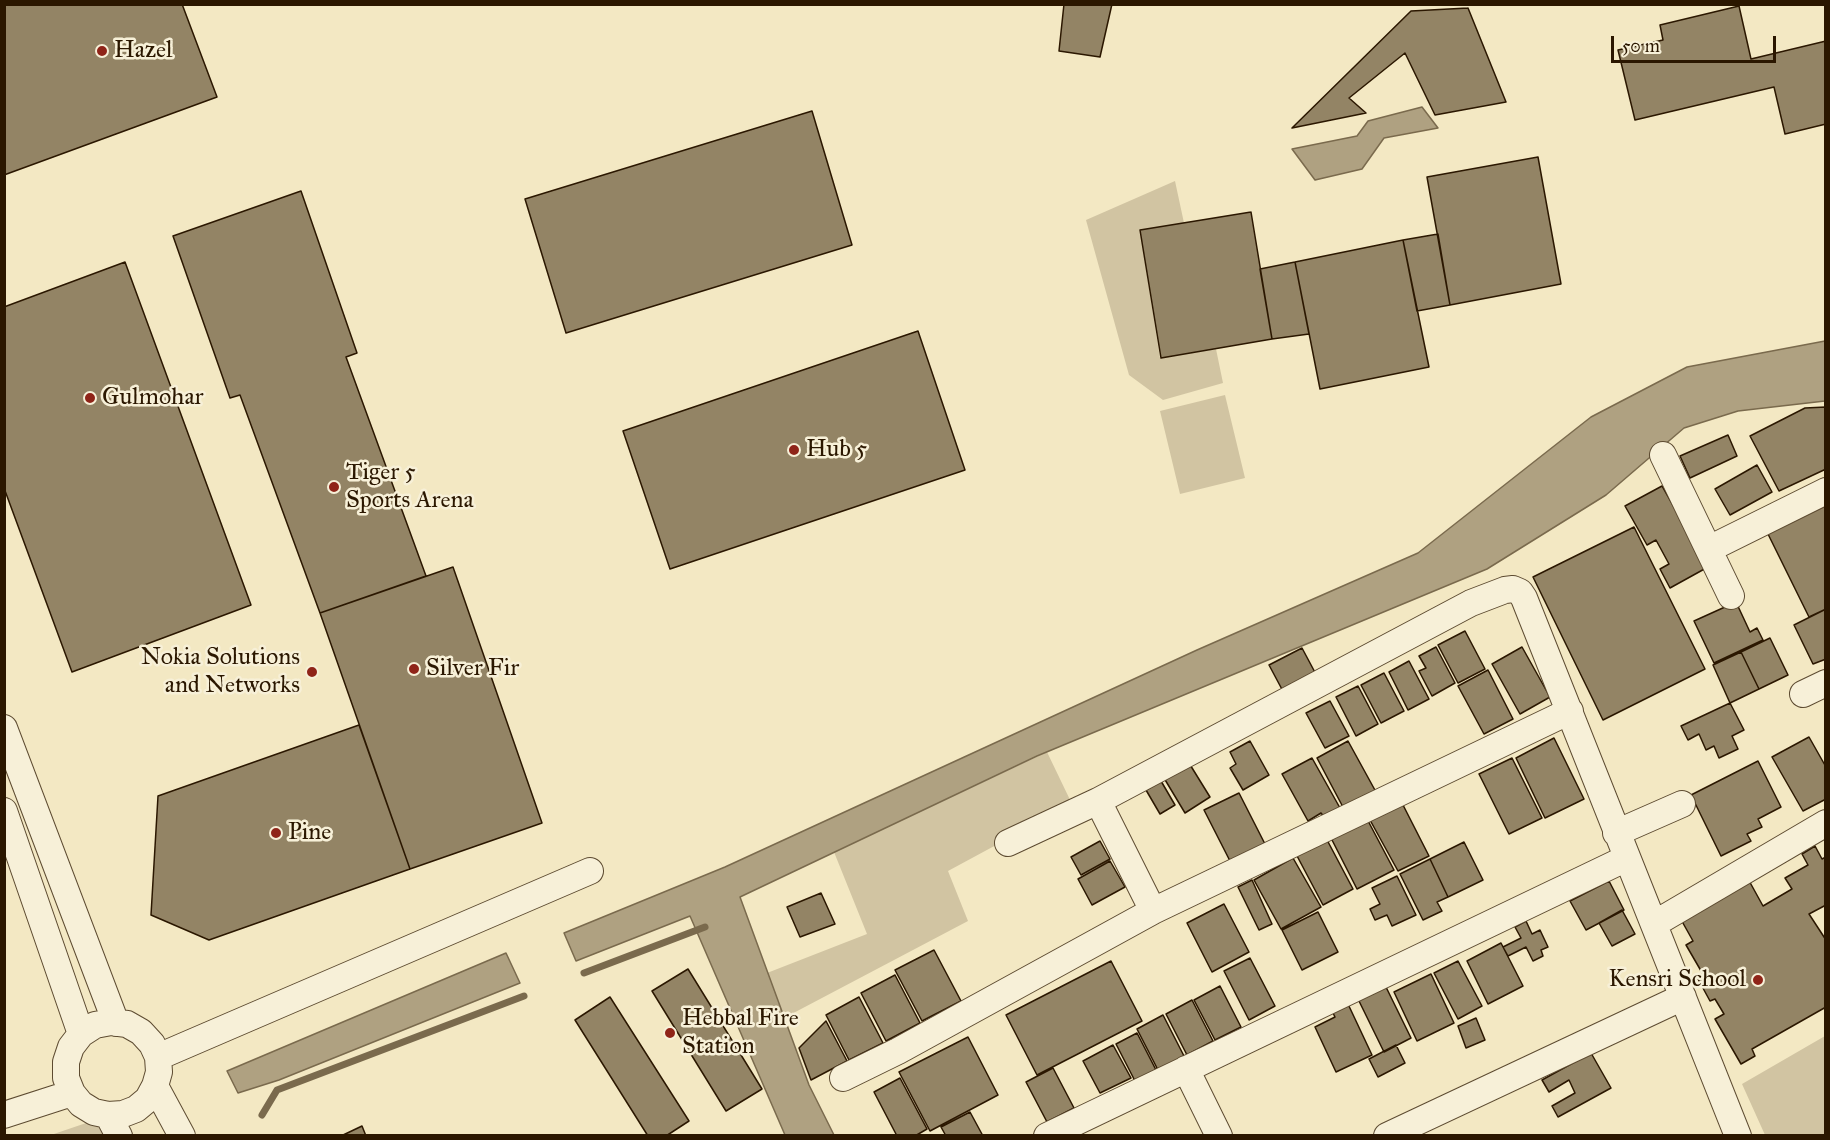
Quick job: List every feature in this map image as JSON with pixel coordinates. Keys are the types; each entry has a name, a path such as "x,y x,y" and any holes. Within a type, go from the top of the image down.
{"street":[{"path":"1663,455 1731,596"},
{"path":"1709,549 1826,491"},
{"path":"1008,843 1098,801 1471,603 1513,589 1520,592 1524,598 1738,1136"},
{"path":"843,1078 898,1051 1153,911 1570,711"},
{"path":"4,728 116,1023"},
{"path":"1098,801 1153,911"},
{"path":"1616,833 1682,804"},
{"path":"4,811 81,1034"},
{"path":"1654,924 1826,823"},
{"path":"1047,1136 1627,858"},
{"path":"158,1057 590,871"},
{"path":"1387,1136 1683,996"},
{"path":"127,1024 141,1032 152,1044 158,1057 159,1072 148,1099 136,1109 123,1114 113,1125 81,1104 72,1093 66,1078 66,1062 71,1047 81,1034 95,1025 127,1024"},
{"path":"1186,1069 1219,1136"},
{"path":"155,1086 182,1136"},
{"path":"4,1115 72,1093"}],"shaded area":[{"path":"1422,107 1438,128 1384,138 1362,169 1315,180 1292,149 1357,136 1368,121"},
{"path":"1175,181 1184,223 1140,231 1160,358 1216,349 1223,383 1163,400 1129,375 1086,220"},
{"path":"1825,341 1825,401 1738,411 1684,428 1606,495 1487,569 1037,756 740,897 809,1085 834,1135 785,1135 690,916 576,961 564,933 725,867 1197,650 1418,553 1591,417 1687,367"},
{"path":"1225,395 1245,478 1180,494 1160,411"},
{"path":"1047,752 1072,804 948,871 968,921 784,1018 767,973 867,934 834,852"},
{"path":"506,953 520,983 279,1080 238,1093 227,1071"},
{"path":"1825,1036 1825,1135 1765,1135 1742,1084"},
{"path":"95,1120 105,1135 48,1136"}],"building":[{"name":"Hazel","path":"4,4 182,4 217,97 4,175"},
{"path":"1064,4 1112,4 1100,57 1059,51"},
{"path":"1739,6 1751,59 1826,41 1826,124 1785,134 1774,87 1635,120 1618,50 1663,40 1660,25"},
{"path":"1468,8 1506,102 1435,115 1405,53 1349,98 1366,113 1292,128 1411,11"},
{"path":"812,111 852,245 566,333 525,199"},
{"path":"1538,157 1561,284 1450,305 1427,177"},
{"name":"Tiger 5 Sports Arena","path":"301,191 357,353 346,357 426,576 320,613 240,395 230,398 173,236"},
{"path":"1251,212 1272,339 1161,358 1140,230"},
{"path":"1438,234 1450,305 1417,311 1403,240"},
{"path":"1403,240 1429,367 1320,389 1295,262"},
{"name":"Gulmohar","path":"125,262 251,605 72,672 4,488 4,307"},
{"path":"1295,262 1309,334 1272,339 1260,269"},
{"name":"Hub 5","path":"918,331 965,470 670,569 623,431"},
{"path":"1826,407 1826,469 1779,491 1750,436 1805,408"},
{"path":"1728,435 1737,456 1690,478 1680,456"},
{"path":"1757,465 1772,492 1730,515 1715,489"},
{"path":"1662,486 1708,567 1670,588 1660,569 1669,564 1656,540 1647,545 1625,506"},
{"path":"1826,501 1826,609 1809,617 1766,530"},
{"path":"1634,527 1705,669 1603,720 1533,577"},
{"name":"Silver Fir","path":"453,567 542,823 410,869 320,613"},
{"path":"1736,602 1750,632 1757,628 1763,640 1714,663 1694,621"},
{"path":"1826,609 1826,659 1813,664 1794,625"},
{"path":"1465,631 1485,669 1458,683 1438,645"},
{"path":"1770,638 1788,675 1759,689 1741,652"},
{"path":"1436,647 1455,683 1432,696 1419,671 1426,668 1419,656"},
{"path":"1522,647 1550,697 1520,714 1492,664"},
{"path":"1302,648 1318,678 1285,695 1269,665"},
{"path":"1741,652 1759,689 1730,703 1713,665"},
{"path":"1409,661 1429,699 1408,710 1389,672"},
{"path":"1488,670 1513,719 1484,734 1458,686"},
{"path":"1384,673 1404,711 1381,723 1361,685"},
{"path":"1358,686 1378,724 1356,736 1336,697"},
{"path":"1330,701 1349,736 1325,748 1306,713"},
{"path":"1730,703 1744,730 1732,736 1738,749 1719,758 1714,746 1706,750 1699,734 1688,740 1681,726"},
{"name":"Pine","path":"359,725 410,869 209,940 151,915 158,796"},
{"path":"1809,737 1826,767 1826,799 1803,811 1772,757"},
{"path":"1554,738 1584,799 1545,818 1516,758"},
{"path":"1250,741 1269,775 1243,790 1230,768 1236,764 1230,752"},
{"path":"1348,741 1376,792 1344,809 1317,758"},
{"path":"1312,758 1340,808 1324,817 1321,813 1308,821 1282,774"},
{"path":"1512,758 1542,818 1509,834 1479,774"},
{"path":"1758,761 1781,807 1758,819 1762,827 1747,834 1751,841 1721,856 1691,795"},
{"path":"1189,763 1210,797 1185,813 1164,778"},
{"path":"1161,781 1175,805 1160,814 1146,790"},
{"path":"1239,793 1266,846 1230,861 1204,810"},
{"path":"1402,803 1429,856 1398,871 1370,820"},
{"path":"1366,817 1394,870 1357,889 1330,836"},
{"path":"1326,838 1353,889 1323,905 1296,854"},
{"path":"1100,841 1110,859 1081,875 1071,857"},
{"path":"1464,842 1483,880 1448,897 1430,859"},
{"name":"Kensri School","path":"1815,846 1822,859 1826,857 1826,905 1809,914 1826,940 1826,1007 1752,1049 1755,1056 1741,1064 1715,1019 1724,1014 1715,999 1710,1001 1698,979 1704,976 1686,945 1693,941 1679,916 1747,877 1763,906 1792,889 1785,878 1808,865 1802,854"},
{"path":"1293,858 1321,907 1281,929 1254,880"},
{"path":"1430,859 1448,897 1437,902 1442,911 1423,920 1400,874"},
{"path":"1110,861 1125,887 1092,905 1078,879"},
{"path":"1397,876 1416,915 1392,926 1387,915 1375,920 1370,909 1380,904 1372,888"},
{"path":"1252,880 1272,924 1259,930 1238,887"},
{"path":"1609,881 1624,910 1586,930 1570,901"},
{"path":"821,893 835,924 800,937 787,907"},
{"path":"1224,904 1249,952 1212,972 1187,923"},
{"path":"1622,910 1635,934 1612,946 1599,923"},
{"path":"1318,912 1338,952 1302,970 1282,930"},
{"path":"1526,921 1532,934 1540,930 1548,947 1541,950 1543,956 1533,961 1526,947 1508,956 1503,947 1521,938 1515,927"},
{"path":"1501,943 1523,986 1488,1004 1467,961"},
{"path":"934,950 961,1001 922,1021 895,970"},
{"path":"1250,958 1275,1006 1249,1020 1224,971"},
{"path":"1111,961 1142,1021 1037,1075 1006,1015"},
{"path":"1458,961 1482,1006 1458,1019 1434,973"},
{"path":"688,969 762,1089 726,1111 652,991"},
{"path":"1431,974 1454,1023 1417,1041 1394,992"},
{"path":"895,975 920,1023 886,1041 861,993"},
{"path":"1385,985 1411,1038 1384,1052 1358,999"},
{"path":"1220,986 1241,1027 1215,1040 1194,1000"},
{"path":"610,997 689,1121 666,1136 648,1136 575,1020"},
{"path":"859,997 883,1043 849,1060 826,1015"},
{"path":"1192,1000 1213,1041 1187,1055 1166,1014"},
{"path":"1348,1004 1372,1055 1336,1072 1315,1027 1335,1017 1332,1011"},
{"path":"1163,1015 1184,1056 1158,1070 1137,1029"},
{"path":"1476,1018 1485,1040 1466,1048 1458,1026"},
{"path":"826,1021 847,1061 811,1080 799,1048"},
{"path":"1137,1033 1156,1070 1135,1081 1116,1044"},
{"path":"968,1037 998,1095 930,1131 899,1072"},
{"path":"1113,1045 1131,1078 1100,1093 1083,1061"},
{"path":"1396,1045 1405,1063 1378,1077 1369,1059"},
{"path":"1591,1053 1611,1088 1558,1117 1552,1106 1575,1093 1569,1080 1549,1092 1542,1080"},
{"path":"1053,1068 1074,1108 1047,1122 1026,1082"},
{"path":"900,1078 927,1129 915,1136 897,1136 874,1092"},
{"path":"970,1112 983,1136 946,1136 941,1127"},
{"path":"362,1126 366,1136 341,1136"}],"waterway":[{"path":"584,973 705,927"},
{"path":"262,1115 277,1090 524,996"}],"place":[{"name":"Hazel","path":"102,51"},
{"name":"Gulmohar","path":"90,398"},
{"name":"Hub 5","path":"794,450"},
{"name":"Tiger 5 Sports Arena","path":"334,487"},
{"name":"Silver Fir","path":"414,669"},
{"name":"Nokia Solutions and Networks","path":"312,672"},
{"name":"Pine","path":"276,833"},
{"name":"Kensri School","path":"1758,980"},
{"name":"Hebbal Fire Station","path":"670,1033"}]}
